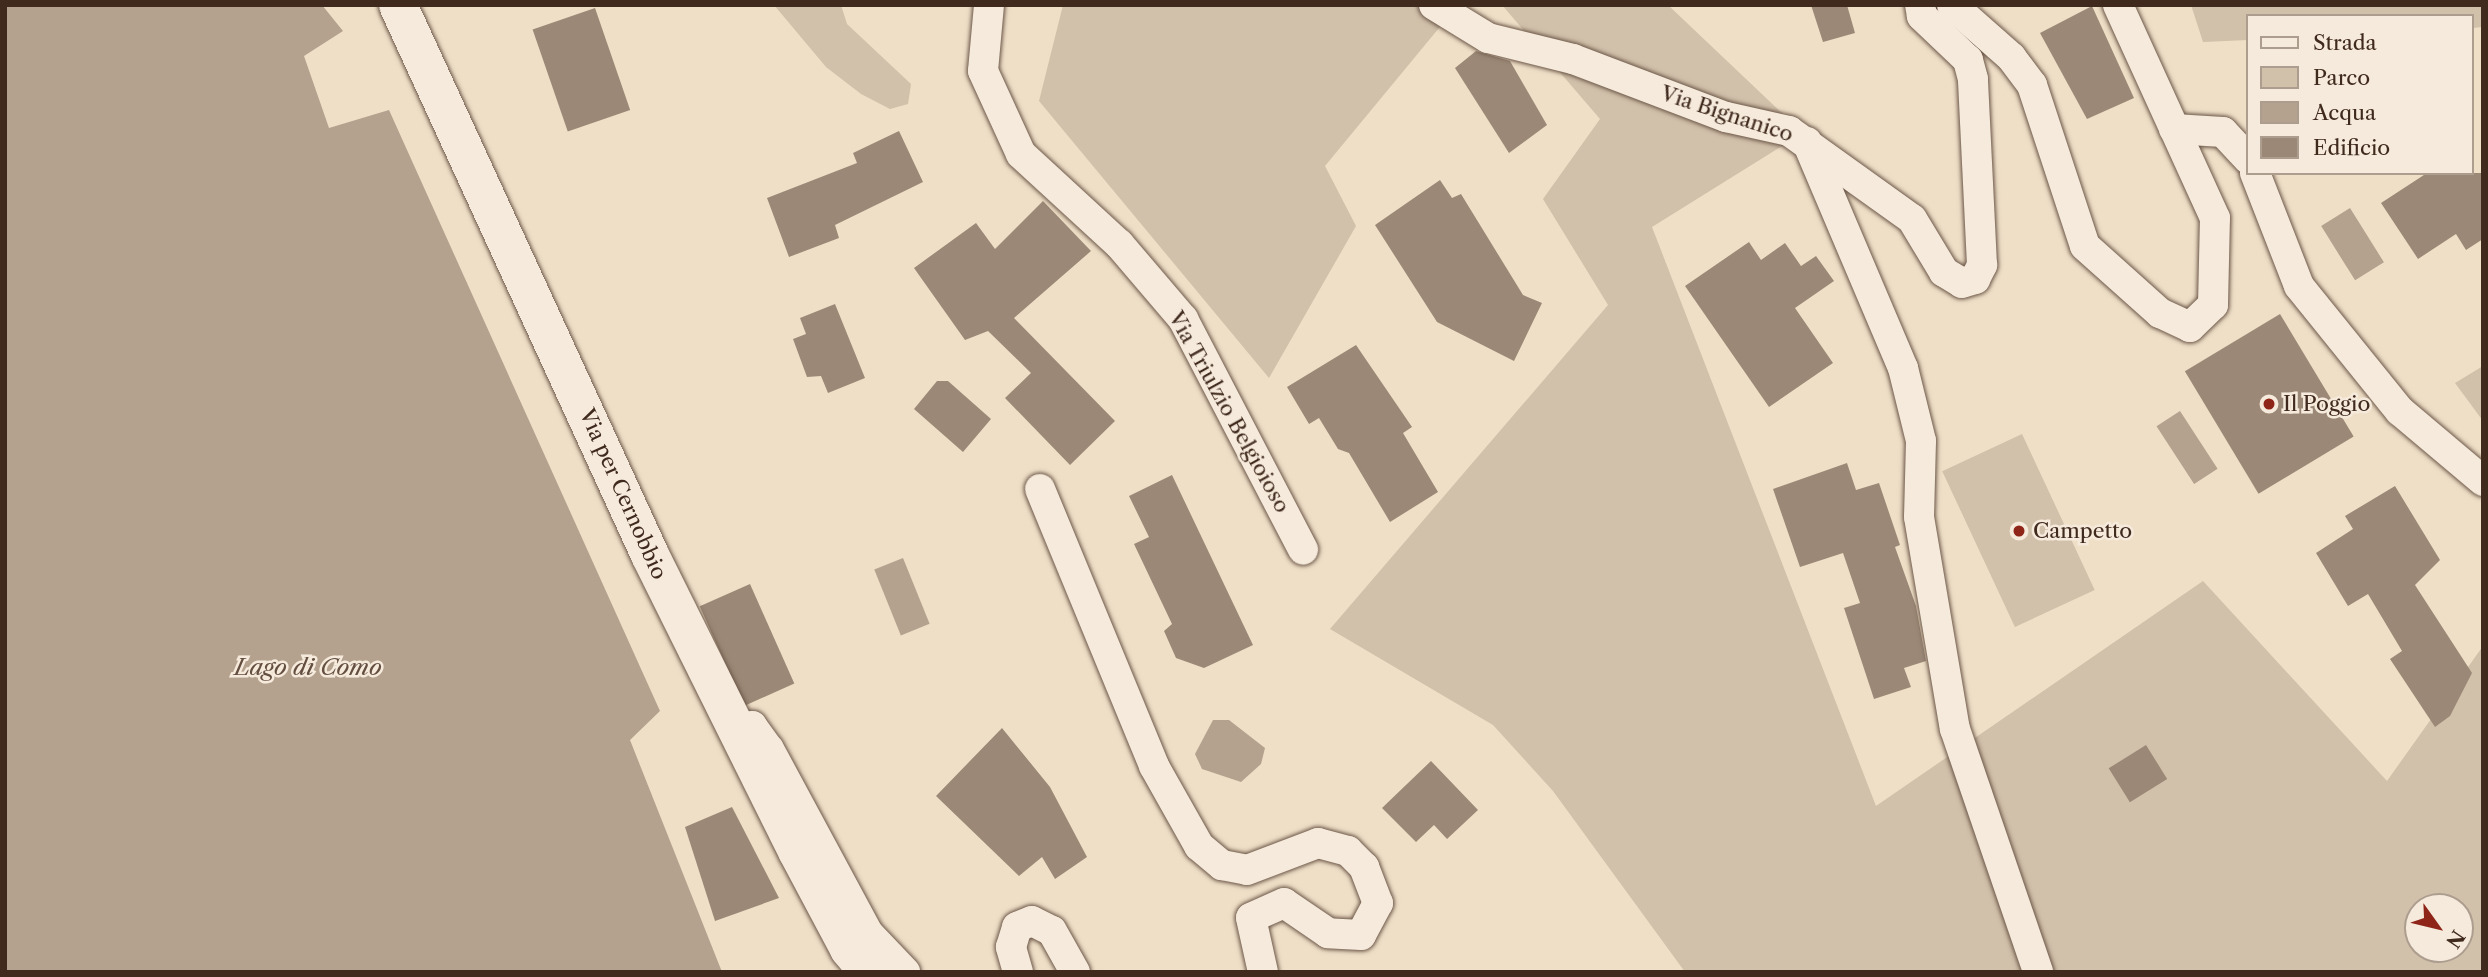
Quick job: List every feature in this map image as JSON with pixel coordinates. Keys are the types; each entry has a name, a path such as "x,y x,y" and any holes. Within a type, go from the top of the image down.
{"main road":[{"name":"Via per Cernobbio","path":"398,5 738,733 849,949 868,972"}],"street":[{"name":"Via Triulzio Belgioioso","path":"989,5 983,71 1021,154 1119,244 1183,319 1303,550"},
{"name":"Via Bignanico","path":"1434,5 1488,38 1573,59 1807,141 1912,219 1944,272 1962,283 1975,279 1982,265 1973,79 1968,60 1922,16 1920,5"},
{"path":"1952,5 2011,57 2032,85 2085,246 2160,313 2190,327 2213,305 2215,228 2118,5"},
{"path":"2174,129 2223,132 2246,157"},
{"path":"1807,141 1903,368 1921,441 1919,517 1955,729 2039,972"},
{"path":"2256,175 2299,286 2400,411 2483,481"},
{"path":"1040,489 1154,766 1199,846 1222,865 1247,870 1318,844 1348,851 1364,867 1378,902 1361,935 1328,933 1284,903 1251,918 1263,972"},
{"path":"738,733 752,726 769,750 868,933 905,972"},
{"path":"1018,972 1011,947 1017,927 1032,921 1052,931 1075,972"}],"green space":[{"path":"774,5 841,5 847,24 911,84 908,104 890,109 861,94 826,67"},
{"path":"1063,5 1458,5 1325,166 1356,226 1269,378 1039,101"},
{"path":"1502,5 1668,5 1803,133 1652,227 1876,806 2203,581 2387,781 2483,646 2483,972 1685,972 1553,791 1493,725 1330,629 1608,305 1543,199 1600,119"},
{"path":"2191,5 2483,5 2483,27 2474,28 2474,14 2246,14 2246,40 2203,42"},
{"path":"2483,366 2483,421 2455,383"},
{"name":"Campetto","path":"2022,434 2095,590 2015,627 1942,471"}],"water":[{"name":"Lago di Como","path":"5,5 322,5 343,31 304,56 329,128 389,110 660,711 630,740 722,972 5,972"},
{"path":"2350,208 2384,262 2355,280 2321,226"},
{"path":"2180,411 2218,469 2194,484 2157,426"},
{"path":"903,558 930,624 901,635 874,570"},
{"path":"1213,720 1229,720 1265,748 1261,764 1241,782 1202,769 1195,754"}],"building":[{"path":"1811,5 1847,5 1855,33 1823,42"},
{"path":"2092,6 2134,98 2087,119 2040,33"},
{"path":"595,8 630,110 568,132 533,29"},
{"path":"1476,51 1510,61 1547,125 1509,153 1455,68"},
{"path":"899,131 923,182 835,225 839,238 789,257 767,198 857,163 853,153"},
{"path":"2483,173 2483,239 2466,250 2456,234 2418,259 2381,203 2424,175"},
{"path":"1440,180 1452,198 1461,194 1523,295 1542,303 1514,361 1437,322 1375,225"},
{"path":"1043,201 1091,251 1014,318 1115,421 1070,465 1005,398 1031,373 988,331 965,340 914,268 976,223 995,249"},
{"path":"1749,242 1761,260 1785,243 1801,266 1816,256 1834,281 1795,308 1833,363 1769,407 1685,286"},
{"path":"835,304 865,378 828,393 821,376 807,377 793,339 806,334 800,318"},
{"name":"Il Poggio","path":"2280,314 2354,437 2259,494 2185,371"},
{"path":"1356,345 1412,427 1403,433 1438,492 1390,522 1349,453 1338,449 1319,418 1309,424 1287,387"},
{"path":"937,381 948,381 991,419 963,452 914,409"},
{"path":"1847,463 1856,490 1879,483 1900,545 1895,547 1916,606 1926,661 1904,668 1911,687 1874,699 1844,608 1860,603 1843,553 1800,567 1773,489"},
{"path":"1172,475 1253,645 1204,668 1176,658 1164,631 1172,624 1134,544 1149,537 1129,496"},
{"path":"2395,486 2440,560 2415,585 2472,673 2450,716 2435,727 2390,659 2402,651 2368,594 2348,606 2316,553 2353,529 2345,516"},
{"path":"750,584 794,684 744,706 700,606"},
{"path":"1002,728 1050,787 1087,857 1055,879 1042,857 1019,876 936,796"},
{"path":"2146,745 2167,779 2130,802 2109,768"},
{"path":"1431,761 1478,810 1447,839 1434,825 1416,842 1382,808"},
{"path":"732,807 779,898 715,921 685,827"}],"place":[{"name":"Il Poggio","path":"2269,404"},
{"name":"Campetto","path":"2019,531"}]}
